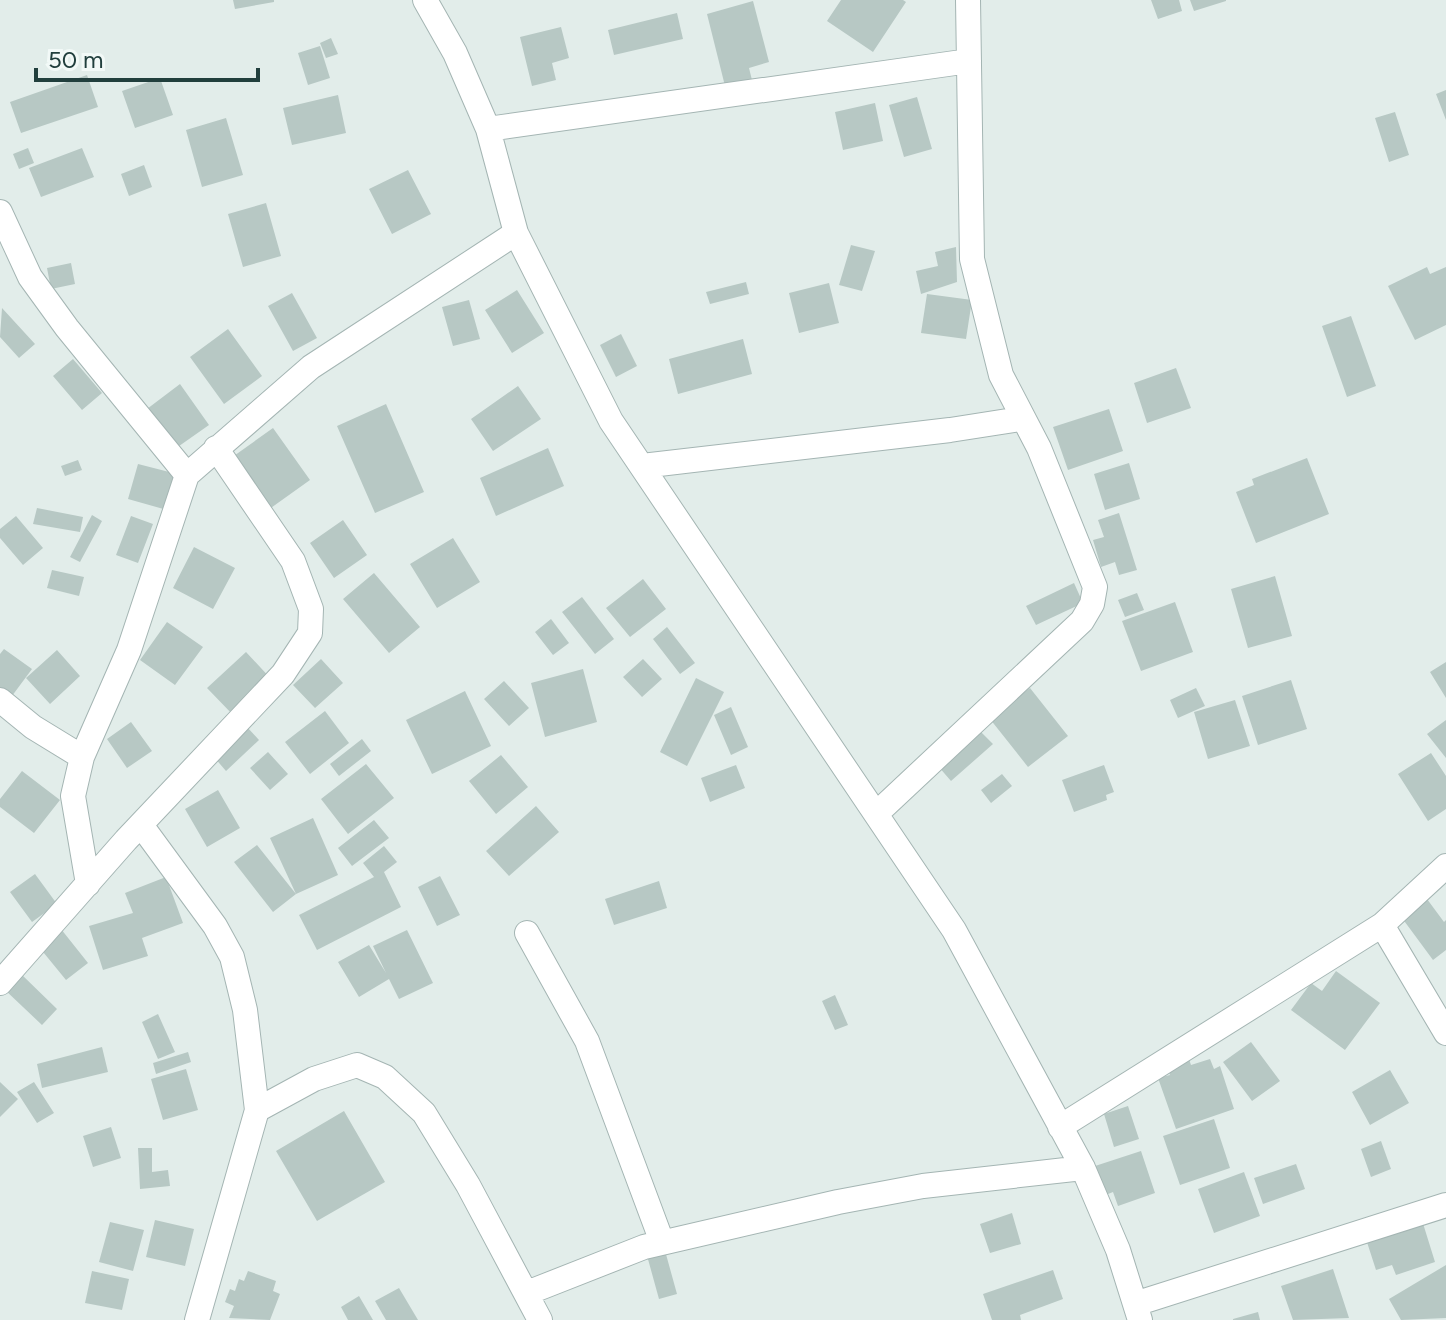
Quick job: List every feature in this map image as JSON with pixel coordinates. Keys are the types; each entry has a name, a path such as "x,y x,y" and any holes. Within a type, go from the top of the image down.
{"street":[{"path":"425,0 455,53 488,129 516,233 611,421 954,930 1083,1168 1118,1250 1138,1312 1446,1205"},
{"path":"876,814 1082,621 1092,604 1095,587 1039,448 1021,419 1001,375 972,259 968,0"},
{"path":"488,129 969,61"},
{"path":"0,212 30,277 67,328 187,475"},
{"path":"88,884 73,796 82,757 129,650 187,475 311,367 516,233"},
{"path":"642,466 1021,419"},
{"path":"0,983 141,825 283,674 310,633 311,609 293,561 216,448"},
{"path":"0,700 33,727 82,757"},
{"path":"141,825 215,926 232,957 245,1010 257,1110 197,1320"},
{"path":"1060,1127 1382,925 1446,866"},
{"path":"1382,925 1446,1033"},
{"path":"527,933 587,1041 662,1242"},
{"path":"257,1110 314,1079 357,1065 385,1077 424,1113 540,1320"},
{"path":"527,1293 662,1242 895,1191 1083,1168"}],"building":[{"path":"233,0 274,0 274,2 235,9"},
{"path":"841,0 906,2 873,52 827,21"},
{"path":"1151,0 1179,0 1182,11 1158,19"},
{"path":"1190,0 1226,0 1226,1 1194,11"},
{"path":"753,1 769,62 749,68 752,80 725,86 707,14"},
{"path":"677,13 683,39 614,55 608,30"},
{"path":"561,27 569,58 552,63 556,80 532,86 520,37"},
{"path":"331,38 338,54 326,58 320,43"},
{"path":"320,46 330,78 308,85 298,53"},
{"path":"87,75 98,107 21,133 10,102"},
{"path":"160,78 173,115 135,128 122,91"},
{"path":"1446,90 1446,120 1436,94"},
{"path":"338,95 346,133 292,145 283,108"},
{"path":"917,97 932,149 904,157 889,105"},
{"path":"875,103 883,141 843,150 835,112"},
{"path":"1395,112 1409,155 1389,162 1375,118"},
{"path":"226,118 243,175 202,187 186,130"},
{"path":"28,148 34,163 19,169 13,154"},
{"path":"82,148 94,177 41,197 29,168"},
{"path":"144,165 152,187 129,196 121,174"},
{"path":"408,170 431,214 392,234 369,189"},
{"path":"266,203 281,256 243,267 228,214"},
{"path":"851,245 875,251 862,291 839,285"},
{"path":"956,247 957,282 921,294 916,271 938,266 935,252"},
{"path":"71,263 75,284 51,289 47,268"},
{"path":"1427,267 1430,274 1446,267 1446,325 1415,340 1388,286"},
{"path":"746,282 749,294 710,304 706,292"},
{"path":"829,283 839,323 799,333 789,293"},
{"path":"517,290 544,333 512,353 485,310"},
{"path":"292,293 317,338 293,351 268,306"},
{"path":"927,294 972,300 966,339 921,333"},
{"path":"469,300 480,339 453,346 442,307"},
{"path":"2,308 35,344 19,358 0,337"},
{"path":"1351,316 1376,386 1347,397 1322,326"},
{"path":"228,329 262,376 224,404 190,357"},
{"path":"621,334 637,366 616,377 600,345"},
{"path":"743,339 752,374 678,394 669,359"},
{"path":"73,359 102,393 82,410 53,376"},
{"path":"1176,368 1191,408 1147,423 1134,383"},
{"path":"180,384 209,425 172,451 143,412"},
{"path":"518,386 541,419 493,451 471,419"},
{"path":"386,404 424,492 375,513 337,426"},
{"path":"1109,409 1123,451 1068,470 1053,427"},
{"path":"273,428 310,480 268,510 231,458"},
{"path":"548,448 564,486 496,516 480,478"},
{"path":"1307,458 1329,514 1256,543 1236,492 1254,485 1252,479"},
{"path":"78,460 82,470 65,476 61,466"},
{"path":"1129,463 1140,499 1105,510 1094,474"},
{"path":"138,464 177,474 167,510 128,499"},
{"path":"37,508 83,517 80,532 33,524"},
{"path":"1119,513 1137,570 1119,575 1115,562 1101,567 1093,540 1104,537 1098,520"},
{"path":"92,515 102,521 80,562 70,557"},
{"path":"16,516 43,548 23,565 0,538 0,529"},
{"path":"131,516 153,524 138,563 116,555"},
{"path":"343,520 367,555 334,578 310,543"},
{"path":"453,538 480,582 437,608 410,564"},
{"path":"194,547 235,568 213,609 173,588"},
{"path":"52,570 84,577 79,596 47,588"},
{"path":"374,573 420,627 389,653 343,599"},
{"path":"1275,576 1292,636 1248,648 1231,589"},
{"path":"643,579 666,609 630,637 606,608"},
{"path":"1074,583 1083,603 1036,625 1026,606"},
{"path":"1137,593 1144,610 1125,617 1118,600"},
{"path":"582,597 614,639 595,654 562,612"},
{"path":"1175,602 1193,652 1141,671 1122,621"},
{"path":"551,619 569,643 553,655 535,632"},
{"path":"167,622 203,647 175,685 140,660"},
{"path":"667,627 695,663 680,674 653,639"},
{"path":"4,649 32,669 9,700 0,694 0,654"},
{"path":"57,650 80,676 50,704 26,678"},
{"path":"246,652 273,681 235,717 207,688"},
{"path":"321,659 343,683 315,708 293,685"},
{"path":"643,659 662,679 642,697 623,677"},
{"path":"1446,662 1446,698 1430,672"},
{"path":"583,669 597,722 545,737 531,683"},
{"path":"696,678 724,692 687,766 660,752"},
{"path":"1291,680 1307,729 1258,745 1242,696"},
{"path":"504,681 529,708 509,726 484,699"},
{"path":"1030,688 1068,736 1028,767 990,719"},
{"path":"1196,688 1205,706 1178,718 1170,700"},
{"path":"465,691 491,746 432,774 406,720"},
{"path":"1235,700 1250,746 1208,759 1194,712"},
{"path":"731,707 748,747 731,755 714,715"},
{"path":"325,711 349,743 310,774 285,742"},
{"path":"1446,720 1446,758 1427,734"},
{"path":"131,722 152,751 127,768 107,739"},
{"path":"247,727 259,740 226,771 214,757"},
{"path":"978,729 993,744 951,781 938,766"},
{"path":"362,739 371,751 339,776 330,764"},
{"path":"268,752 288,774 270,790 250,768"},
{"path":"1431,753 1446,776 1446,809 1428,821 1398,774"},
{"path":"501,755 528,787 496,814 469,781"},
{"path":"366,764 394,798 348,834 321,799"},
{"path":"736,765 745,788 710,802 701,778"},
{"path":"1104,765 1114,792 1106,795 1107,800 1074,812 1062,780"},
{"path":"22,771 60,800 34,833 0,807 0,799"},
{"path":"1002,774 1012,786 991,803 981,790"},
{"path":"218,790 240,828 207,847 185,809"},
{"path":"536,806 559,832 509,876 486,851"},
{"path":"313,818 338,875 296,894 270,838"},
{"path":"374,820 389,838 352,866 338,848"},
{"path":"257,845 296,894 273,912 234,862"},
{"path":"384,846 397,862 384,872 401,907 317,950 299,915 374,877 363,863"},
{"path":"35,874 57,904 32,922 10,892"},
{"path":"440,876 460,915 437,926 418,887"},
{"path":"166,877 183,923 142,938 148,956 103,970 89,926 133,913 125,893"},
{"path":"659,881 667,908 614,925 605,899"},
{"path":"1427,899 1444,922 1446,920 1446,950 1433,960 1402,918"},
{"path":"61,929 88,963 66,980 39,947"},
{"path":"407,930 433,983 399,999 389,979 359,997 338,962 369,945 386,973 373,946"},
{"path":"1336,971 1380,1003 1345,1050 1291,1010 1311,983 1322,991"},
{"path":"20,973 57,1009 42,1025 4,989"},
{"path":"835,995 848,1025 835,1030 822,1001"},
{"path":"158,1014 175,1052 158,1059 142,1022"},
{"path":"1251,1042 1280,1081 1252,1101 1223,1062"},
{"path":"102,1047 108,1072 42,1088 37,1064"},
{"path":"188,1052 191,1062 156,1074 153,1063"},
{"path":"1189,1059 1191,1065 1210,1059 1214,1069 1220,1066 1234,1109 1176,1129 1158,1078 1170,1075 1167,1067"},
{"path":"186,1069 198,1110 163,1120 151,1079"},
{"path":"1390,1070 1409,1103 1370,1125 1352,1092"},
{"path":"0,1082 18,1099 0,1117"},
{"path":"34,1082 54,1113 37,1123 17,1092"},
{"path":"1128,1106 1139,1139 1114,1147 1104,1114"},
{"path":"344,1111 385,1182 317,1221 276,1151"},
{"path":"1214,1119 1230,1168 1180,1185 1163,1136"},
{"path":"111,1127 121,1158 93,1167 83,1136"},
{"path":"1381,1141 1391,1169 1371,1177 1361,1149"},
{"path":"138,1148 152,1148 152,1172 168,1170 170,1186 140,1189"},
{"path":"1141,1151 1155,1193 1118,1206 1113,1192 1103,1196 1092,1167"},
{"path":"1296,1164 1305,1189 1263,1204 1254,1178"},
{"path":"1244,1172 1260,1216 1214,1233 1198,1189"},
{"path":"1012,1213 1021,1244 990,1253 980,1224"},
{"path":"1421,1217 1435,1262 1396,1275 1392,1265 1376,1270 1365,1236"},
{"path":"155,1220 194,1229 185,1266 146,1257"},
{"path":"110,1222 144,1230 133,1271 99,1262"},
{"path":"664,1247 677,1294 659,1299 646,1252"},
{"path":"1446,1265 1446,1318 1401,1320 1389,1299"},
{"path":"1333,1269 1349,1318 1293,1320 1281,1286"},
{"path":"1053,1270 1063,1299 1020,1315 1021,1320 992,1320 983,1294"},
{"path":"92,1271 129,1279 122,1310 85,1303"},
{"path":"248,1271 276,1281 273,1291 280,1294 270,1320 229,1318 234,1306 225,1302 230,1289 235,1291 239,1279 244,1281"},
{"path":"399,1288 418,1320 386,1320 375,1301"},
{"path":"359,1296 373,1320 348,1320 341,1307"},
{"path":"1258,1312 1260,1320 1233,1320 1233,1319"}]}
